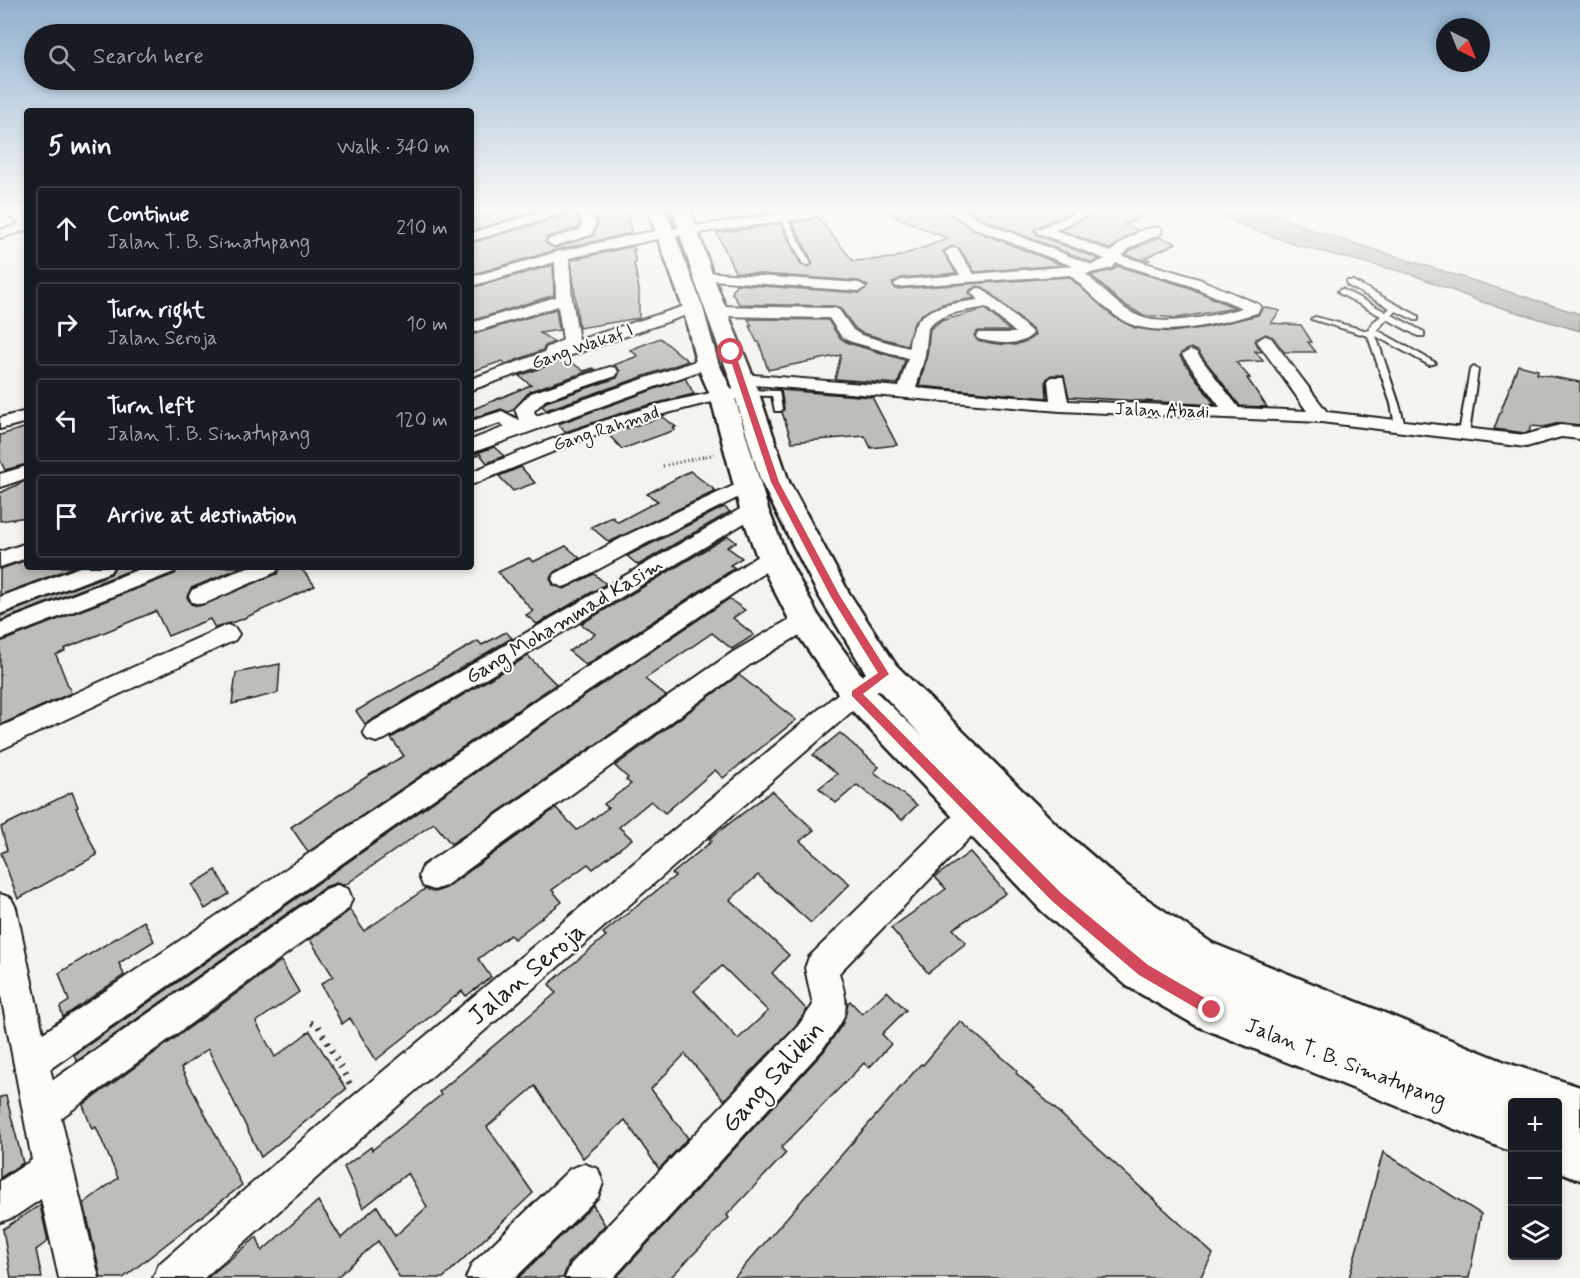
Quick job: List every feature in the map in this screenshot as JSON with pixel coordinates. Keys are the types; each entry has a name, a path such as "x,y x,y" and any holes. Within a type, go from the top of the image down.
{"main road":[{"name":"Jalan T. B. Simatupang","path":"691,268 705,309 780,493 835,597 870,684 974,814 1057,897 1143,970 1212,1010 1508,1101"},
{"name":"Jalan T. B. Simatupang","path":"698,268 703,276 707,362 737,389 736,450 772,557 805,621 870,684 1111,899 1196,958 1508,1099"},
{"path":"1562,1106 1580,1112"},
{"path":"1562,1147 1580,1154"}],"street":[{"path":"474,281 519,268"},
{"path":"474,379 564,346 571,340 564,299 563,268"},
{"path":"960,268 966,278 989,302 1025,333 1017,338 984,336"},
{"path":"900,284 1097,268"},
{"path":"1074,271 1129,317 1141,323 1207,321 1224,319 1252,310 1253,307 1249,303 1194,282 1141,268"},
{"path":"1194,282 1208,272"},
{"path":"703,276 858,287"},
{"path":"474,327 564,299"},
{"path":"906,392 917,355 920,328 930,317 989,302"},
{"name":"Gang Wakaf I","path":"474,384 572,348 705,309 834,313 847,333 855,338 917,355"},
{"path":"1265,341 1321,417"},
{"path":"1190,355 1233,413"},
{"path":"474,446 707,362"},
{"path":"524,426 524,409 535,402 537,397 610,372"},
{"path":"1058,381 1060,406"},
{"name":"Jalan Abadi","path":"737,389 906,392 1060,406 1321,417 1526,441 1560,431 1580,433"},
{"name":"Gang Rahmad","path":"474,478 528,454 632,417 737,389"},
{"path":"474,427 502,416 524,426"},
{"path":"0,424 24,417"},
{"path":"0,481 24,473"},
{"path":"563,579 639,538 748,485"},
{"name":"Gang Mohammad Kasim","path":"376,732 754,509"},
{"path":"0,560 24,551"},
{"path":"32,1061 543,708 772,557"},
{"path":"0,606 94,570"},
{"path":"0,632 158,570"},
{"path":"200,596 260,570"},
{"path":"434,876 742,658 805,621"},
{"path":"0,739 227,634"},
{"name":"Jalan Seroja","path":"174,1278 364,1111 870,684"},
{"name":"Gang Salikin","path":"585,1278 810,1038 830,1010 828,992 821,968 974,814"},
{"path":"42,1110 337,898"},
{"path":"2,924 53,1169 79,1278"},
{"path":"0,1203 53,1169"},
{"path":"486,1278 584,1183"}],"lane":[{"path":"1350,283 1415,318"},
{"path":"1342,291 1421,334"},
{"path":"1371,332 1395,309"},
{"path":"1315,319 1371,332 1432,363"},
{"path":"1371,332 1400,426"},
{"path":"1464,433 1474,370"},
{"path":"737,389 776,393 778,409"}],"path":[{"path":"663,466 736,450"},
{"path":"311,1023 317,1024 364,1111"}],"shaded area":[{"path":"1386,268 1432,268 1580,314 1580,331 1479,301 1411,274"}],"building":[{"path":"474,268 496,268 474,274"},
{"path":"544,268 553,268 554,295 474,320 474,287"},
{"path":"572,268 635,268 639,289 639,318 579,328"},
{"path":"733,268 953,268 956,273 901,278 892,283 896,289 1069,277 1114,317 1135,328 1171,332 1208,327 1258,315 1264,307 1280,311 1271,323 1301,325 1312,342 1308,342 1316,352 1284,352 1273,337 1266,334 1256,339 1255,342 1262,352 1255,351 1263,361 1236,362 1250,378 1247,378 1267,407 1240,406 1198,351 1191,348 1181,353 1180,356 1215,405 1069,397 1063,375 1051,375 1046,380 1047,398 919,386 927,356 930,329 941,321 985,309 1010,331 978,331 974,335 978,341 1015,345 1029,340 1035,335 1034,331 983,287 977,286 969,293 974,298 942,304 922,314 914,323 907,345 862,333 855,328 841,309 835,306 739,304 732,293 736,284 859,293 868,286 859,281 735,272"},
{"path":"972,268 1029,268 975,272"},
{"path":"1123,268 1188,287 1235,308 1177,318 1142,315 1120,302 1091,275"},
{"path":"556,309 559,330 540,333 554,342 545,346 543,350 506,364 502,361 474,371 474,334"},
{"path":"748,319 828,320 839,337 848,343 905,360 898,384 835,379 841,355 768,370 759,342 749,326 752,326"},
{"path":"660,338 688,361 546,410 542,406 546,402 617,378 620,371 614,365 638,356 630,350"},
{"path":"566,359 584,371 595,369 530,391 513,410 508,412 501,409 474,418 474,409 531,385 519,376"},
{"path":"1518,365 1538,370 1537,374 1580,382 1580,425 1560,423 1543,427 1531,426 1529,432 1525,433 1494,429"},
{"path":"685,378 694,394 637,408 565,432 558,424"},
{"path":"781,390 872,397 897,445 871,448 865,436 792,442 782,412 784,409"},
{"path":"663,417 676,427 673,428 675,430 622,449 608,434"},
{"path":"24,428 24,465 5,470 0,460 0,435"},
{"path":"494,447 504,456 487,463 480,454 474,457 474,454"},
{"path":"521,467 535,483 513,491 499,476"},
{"path":"690,471 716,491 609,542 591,527 612,517 618,522 658,501 647,494"},
{"path":"24,481 24,517 0,521 0,493"},
{"path":"724,507 730,512 638,565 627,556"},
{"path":"728,536 736,542 727,547 742,558 730,565 735,568 586,665 569,651 595,634 581,624"},
{"path":"566,546 580,558 553,573 550,578 553,585 564,589 594,574 606,584 537,624 526,615 533,611 498,572 529,558 533,562"},
{"path":"24,561 24,570 66,570 0,595 0,569"},
{"path":"113,570 131,570 0,621 0,616 111,574"},
{"path":"177,570 235,570 191,588 187,597 191,604 199,606 277,574 279,570 302,570 315,586 240,620 215,628 210,619 168,636 156,611 64,649 65,651 56,655 71,693 0,725 0,642 175,574"},
{"path":"729,599 745,610 733,618 754,635 732,649 712,633 645,679 666,696 451,844 434,823 345,885 336,883 325,887 77,1061 74,1055 554,717"},
{"path":"506,632 512,638 365,724 356,711 478,641 482,645"},
{"path":"528,656 556,684 308,852 291,827 371,774 404,756 391,738"},
{"path":"280,664 278,693 232,704 236,673"},
{"path":"739,675 796,720 723,778 715,770 665,813 651,801 619,827 632,839 593,869 588,864 552,890 562,902 514,939 510,935 478,959 491,977 466,996 462,991 376,1060 350,1018 342,1024 321,984 333,976 310,940 350,910 364,931 425,889 435,892 446,888 556,808 577,830 608,808 604,804 631,784 615,766"},
{"path":"840,733 879,767 874,772 917,805 902,820 857,785 836,803 819,788 837,774 813,755"},
{"path":"772,791 814,830 800,841 850,884 811,923 758,875 730,900 789,955 772,973 807,1010 796,1025 724,1100 685,1054 651,1089 688,1138 659,1169 625,1120 583,1158 535,1086 487,1127 533,1193 443,1278 400,1278 378,1241 336,1278 207,1278 257,1237 262,1251 318,1201 341,1238 377,1206 395,1236 427,1207 408,1173 363,1208 344,1167 371,1147 372,1150 441,1095 439,1092 556,993 549,984 606,936 603,933 675,876 672,874 712,841 709,839","holes":["722,966 768,1011 738,1039 694,991"]},
{"path":"72,792 78,807 76,808 97,855 18,899 1,853 7,850 1,827"},
{"path":"970,852 1006,893 953,929 966,943 928,973 891,928 946,889 935,877"},
{"path":"216,870 229,894 205,909 192,885"},
{"path":"144,921 154,941 119,963 124,975 63,1017 60,1007 69,1001 59,973"},
{"path":"281,961 299,992 256,1022 275,1057 310,1031 346,1089 261,1157 208,1049 181,1068 242,1185 123,1278 101,1278 84,1203 118,1178 96,1127 92,1129 83,1105"},
{"path":"887,991 906,1010 882,1034 891,1044 869,1068 864,1063 781,1148 786,1153 727,1215 729,1218 670,1278 616,1278 824,1051 843,1023 848,1003 850,1001 862,1014"},
{"path":"960,1021 1017,1070 1016,1073 1213,1254 1200,1278 734,1278"},
{"path":"6,1096 23,1163 0,1178 0,1097"},
{"path":"1383,1152 1481,1214 1469,1278 1349,1278"},
{"path":"40,1205 48,1241 36,1250 42,1278 11,1278 3,1229"},
{"path":"593,1205 605,1225 569,1262 563,1278 518,1278"}],"route":[{"path":"731,352 775,482 835,597 884,674 856,693 1057,897 1143,970 1212,1010"}]}
